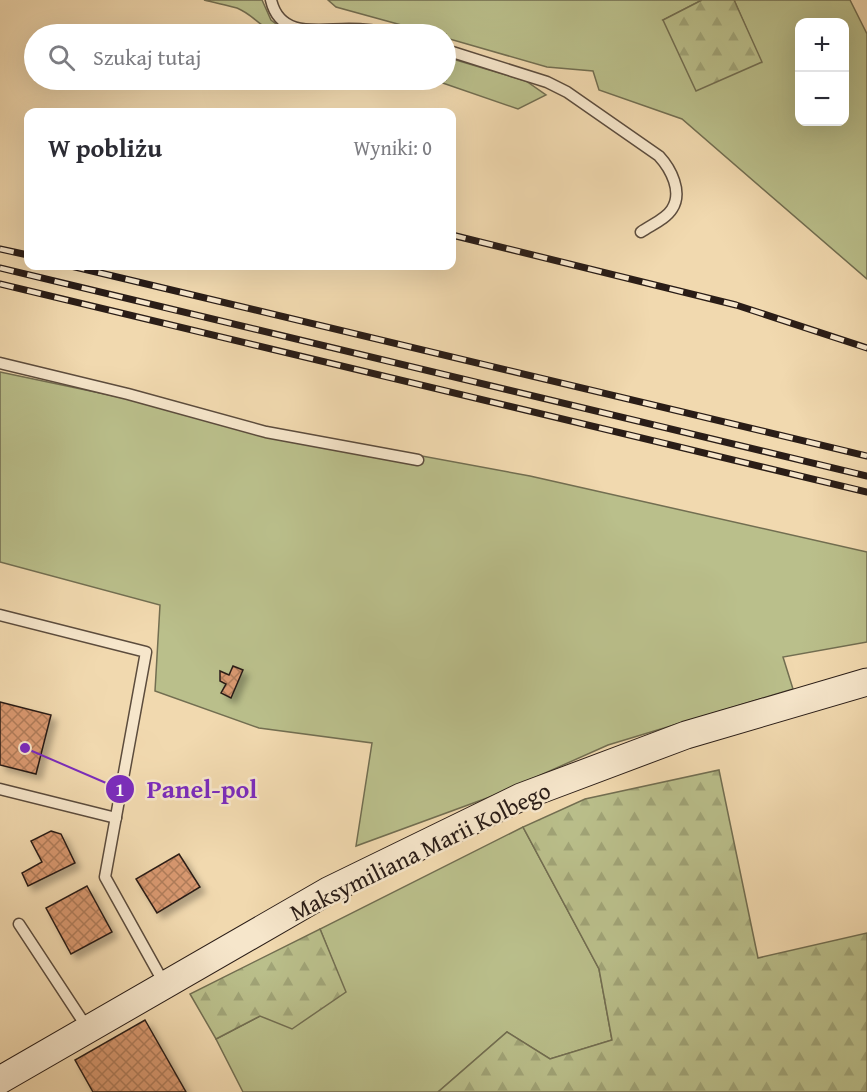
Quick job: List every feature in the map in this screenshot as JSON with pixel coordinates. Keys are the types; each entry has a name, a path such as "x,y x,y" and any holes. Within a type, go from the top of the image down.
{"street":[{"name":"Maksymiliana Marii Kolbego","path":"0,1080 328,891 521,797 686,735 867,682"}],"lane":[{"path":"270,0 275,12 288,24"},
{"path":"456,53 547,82 567,92 659,156 673,177 676,189 675,204 663,218 641,232"},
{"path":"0,363 128,394 266,432 418,460"},
{"path":"0,615 146,652 105,877 165,985"},
{"path":"0,789 116,818"},
{"path":"19,924 88,1029"}],"green space":[{"path":"204,0 262,0 271,20 276,24 262,24 237,8"},
{"path":"328,0 702,0 663,20 761,62 734,0 850,0 867,34 867,279 682,119 599,90 593,71 547,67 456,41 456,24 398,24 336,7"},
{"path":"702,0 734,0 762,62 696,91 663,20"},
{"path":"456,60 526,81 546,95 518,109 456,88"},
{"path":"0,372 238,422 530,476 867,552 867,642 783,657 793,689 608,745 498,794 356,846 372,743 259,728 155,691 160,605 0,562"},
{"path":"719,770 758,958 867,933 867,1092 438,1092 507,1032 550,1059 612,1040 599,969 523,827 585,799"},
{"path":"523,827 599,969 612,1040 550,1059 507,1032 438,1092 243,1092 216,1039 260,1016 345,992 320,929"},
{"path":"320,929 346,992 292,1029 260,1016 216,1039 190,994"}],"building":[{"path":"233,666 243,670 231,698 221,693 226,684 220,681 220,671 229,675"},
{"path":"0,702 51,715 36,774 0,765"},
{"path":"51,831 61,834 75,863 28,886 22,873 42,862 31,841"},
{"path":"179,854 200,887 157,913 136,879"},
{"path":"87,886 112,932 71,954 46,908"},
{"path":"145,1020 186,1092 93,1092 75,1060"}],"railway":[{"path":"456,236 736,305 867,348"},
{"path":"0,249 24,254"},
{"path":"0,268 867,476"},
{"path":"88,270 867,456"},
{"path":"0,284 867,492"}],"place":[{"name":"Panel-pol","path":"25,748"}]}
